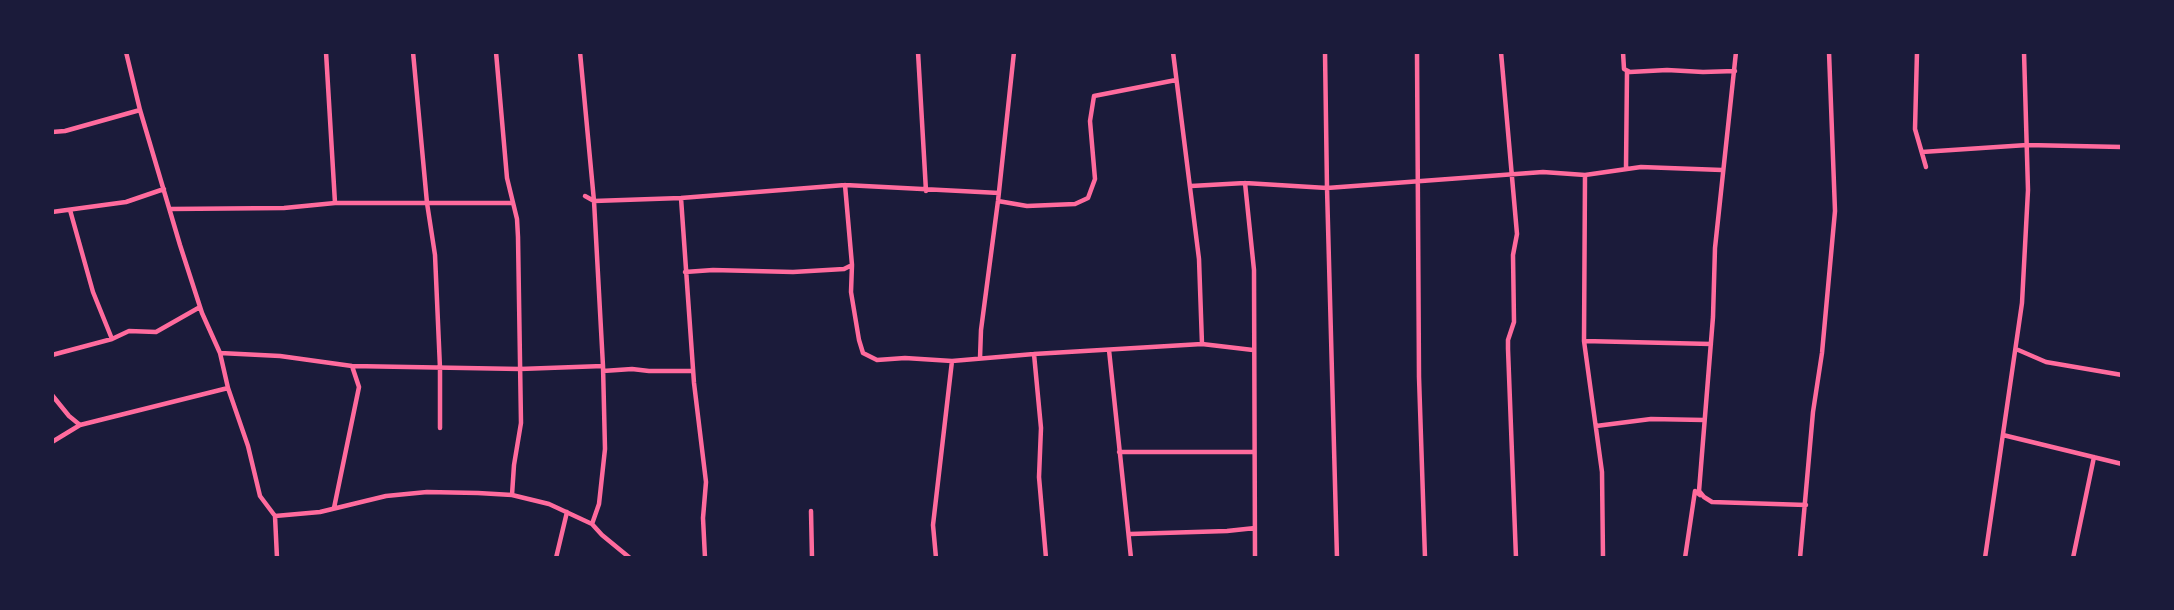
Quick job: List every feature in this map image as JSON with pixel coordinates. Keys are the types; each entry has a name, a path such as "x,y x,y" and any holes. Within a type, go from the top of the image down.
{"street":[{"path":"126,52 140,110 201,307 220,354 260,496 275,516 277,558"},
{"path":"326,52 335,203"},
{"path":"413,52 427,203 435,255 440,428"},
{"path":"496,52 507,178 518,237 521,424 512,495"},
{"path":"580,52 594,201 603,369 605,449 599,504 592,524"},
{"path":"918,52 926,191"},
{"path":"980,358 1014,52"},
{"path":"1174,52 1201,282 1202,344"},
{"path":"1325,52 1337,558"},
{"path":"1417,52 1420,180 1419,377 1425,558"},
{"path":"1502,52 1517,234 1513,255 1514,322 1508,340 1516,558"},
{"path":"1623,52 1624,69 1627,72 1626,168"},
{"path":"1704,497 1699,491 1711,344 1715,248 1736,52"},
{"path":"1800,558 1835,211 1829,52"},
{"path":"1917,52 1915,129 1926,167"},
{"path":"1985,558 2022,303 2028,190 2024,52"},
{"path":"1627,72 1667,69 1735,71"},
{"path":"999,201 1027,206 1075,204 1088,198 1094,179 1090,121 1094,96 1176,80"},
{"path":"52,132 65,131 140,110"},
{"path":"1922,152 2027,145 2122,147"},
{"path":"1191,186 1245,183 1327,188 1543,172 1585,175 1626,168 1690,167 1722,170"},
{"path":"1585,175 1584,341 1602,472 1603,558"},
{"path":"1245,183 1254,270 1255,558"},
{"path":"585,196 594,201 681,198 845,185 999,193"},
{"path":"845,185 852,265 851,292 863,354 877,360 905,358 952,361 1202,344 1253,350"},
{"path":"52,212 126,202 164,189"},
{"path":"681,198 693,371 706,482 703,518 705,558"},
{"path":"170,209 284,208 335,203 512,203"},
{"path":"69,210 93,292 112,339"},
{"path":"685,272 793,272 844,269 852,265"},
{"path":"52,355 112,339 129,331 156,332 201,307"},
{"path":"1584,341 1711,344"},
{"path":"1109,349 1131,558"},
{"path":"2016,349 2046,362 2122,375"},
{"path":"220,354 280,356 352,366 693,371"},
{"path":"1034,354 1041,428 1039,477 1046,558"},
{"path":"936,558 933,525 952,361"},
{"path":"334,508 359,387 352,366"},
{"path":"52,442 80,425 228,388"},
{"path":"52,395 80,425"},
{"path":"1596,426 1651,419 1704,420"},
{"path":"2003,435 2122,464"},
{"path":"1119,452 1253,452"},
{"path":"2073,558 2094,457"},
{"path":"1685,558 1695,491 1712,502 1806,505"},
{"path":"275,516 320,512 386,496 427,492 512,495 549,504 592,524 630,558"},
{"path":"811,511 812,558"},
{"path":"556,558 567,512"},
{"path":"1130,534 1255,528"}]}
